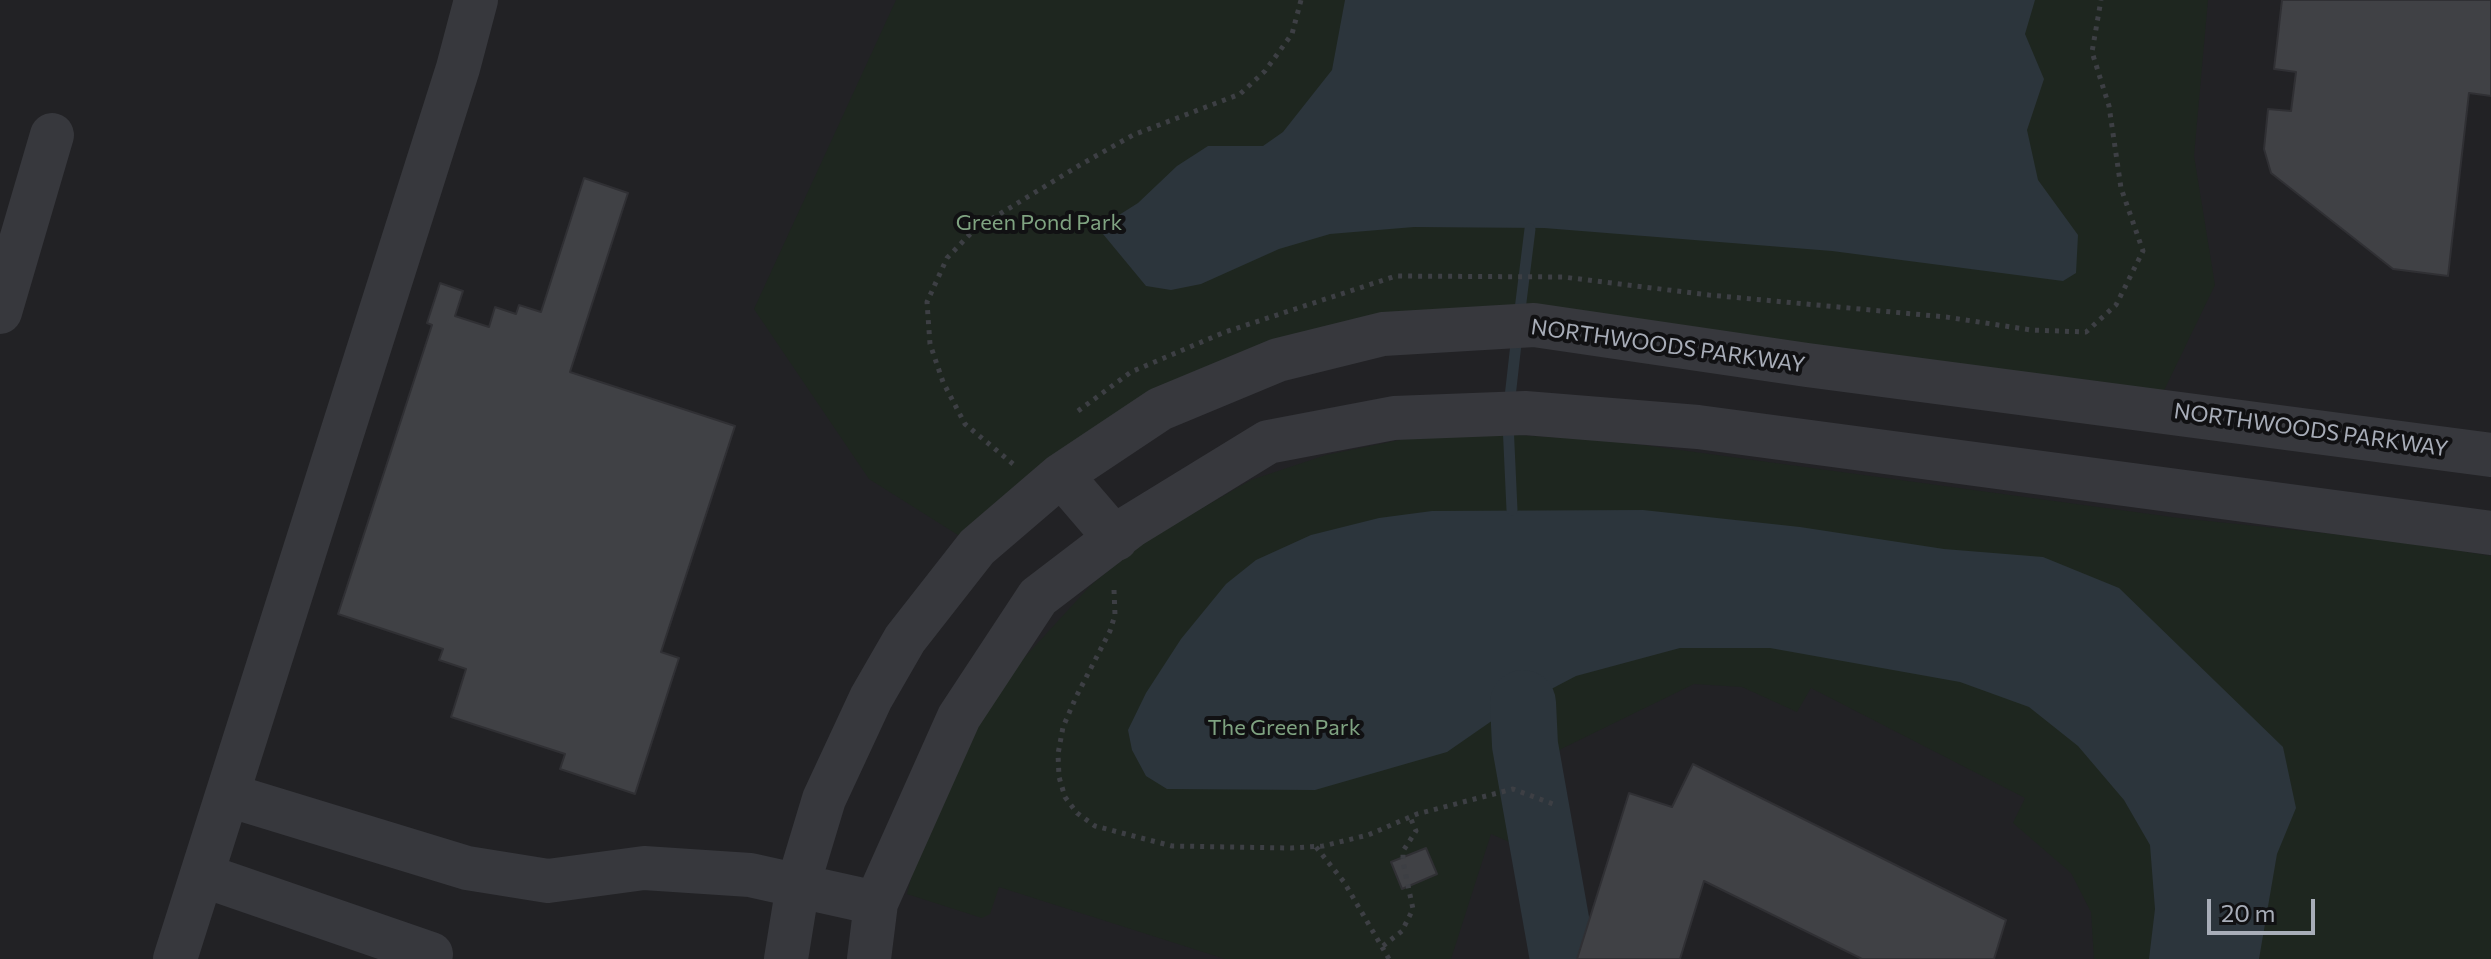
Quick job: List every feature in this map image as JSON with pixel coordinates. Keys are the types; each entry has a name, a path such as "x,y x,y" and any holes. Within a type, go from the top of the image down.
{"street":[{"path":"175,959 454,83 476,0"},
{"path":"0,312 52,135"},
{"name":"NORTHWOODS PARKWAY","path":"786,959 798,885 824,799 871,698 905,639 977,547 1061,475 1160,409 1278,360 1383,334 1534,325 1807,365 2491,455"},
{"path":"869,959 876,903 959,717 1038,597 1116,539 1268,442 1394,418 1525,413 1698,427 2491,533"},
{"path":"1061,475 1116,539"},
{"path":"228,795 480,871 548,881 644,868 750,875 876,903"},
{"path":"202,875 431,954"}],"path":[{"path":"1022,453 1010,462 965,424 943,382 930,344 927,302 947,258 975,229 1093,158 1175,117 1240,94 1265,71 1292,34 1301,0"},
{"path":"1070,417 1131,372 1225,332 1396,276 1563,277 1709,295 1946,317 2031,330 2086,332 2116,305 2143,251 2121,188 2109,106 2092,52 2101,0"},
{"path":"1112,585 1117,595 1110,631 1071,707 1058,754 1059,777 1065,797 1077,813 1095,826 1172,846 1315,846 1368,835 1410,817 1513,789 1553,804"},
{"path":"1383,946 1402,931 1413,909 1403,862 1403,851 1416,831 1410,817"},
{"path":"1315,846 1344,882 1389,959"}],"shaded area":[{"path":"0,0 2491,0 2491,959 0,959"},
{"path":"1345,0 2035,0 2025,34 2044,79 2027,130 2038,180 2078,235 2076,273 2063,281 1832,251 1544,228 1414,227 1330,234 1279,249 1201,284 1171,290 1146,286 1103,234 1108,222 1138,203 1177,166 1208,146 1263,146 1283,132 1332,70"},
{"path":"1643,510 1800,527 1944,549 2043,557 2119,588 2283,747 2296,808 2277,854 2259,959 2149,959 2155,909 2150,845 2124,800 2078,746 2029,707 1960,682 1770,648 1680,648 1576,676 1496,718 1447,752 1315,790 1167,789 1146,776 1132,750 1128,730 1146,693 1181,639 1226,584 1256,560 1311,535 1379,518 1432,511"}],"green space":[{"name":"Green Pond Park","path":"896,0 2208,0 2194,156 2215,285 2155,409 1534,325 1278,360 977,547 869,479 754,309"},
{"name":"The Green Park","path":"1517,435 1614,441 2179,518 2401,541 2491,556 2491,959 2094,959 2091,912 2071,873 2013,823 2025,798 1811,688 1797,712 1742,687 1694,684 1561,749 1542,776 1521,839 1512,843 1491,834 1451,959 1225,959 999,887 990,914 982,918 907,894 921,839 958,756 1013,670 1090,586 1143,542 1251,480 1326,455 1419,436"}],"building":[{"path":"2282,0 2491,0 2491,96 2469,93 2448,276 2393,269 2271,173 2264,149 2268,109 2291,111 2296,72 2274,69"},
{"path":"584,178 628,193 570,372 735,426 661,652 679,658 635,794 560,769 565,754 451,717 466,669 439,660 443,649 338,614 432,325 427,323 440,283 463,291 455,316 489,327 495,307 516,314 519,305 541,312"},
{"path":"1693,764 2006,920 1994,959 1862,959 1704,881 1680,959 1577,959 1629,793 1672,807"},
{"path":"1426,848 1437,874 1402,889 1391,862"}],"waterway":[{"path":"1519,318 1530,229"},
{"path":"1509,406 1517,335"},
{"path":"1508,423 1512,510"},
{"path":"1523,703 1525,745 1563,959"}]}
